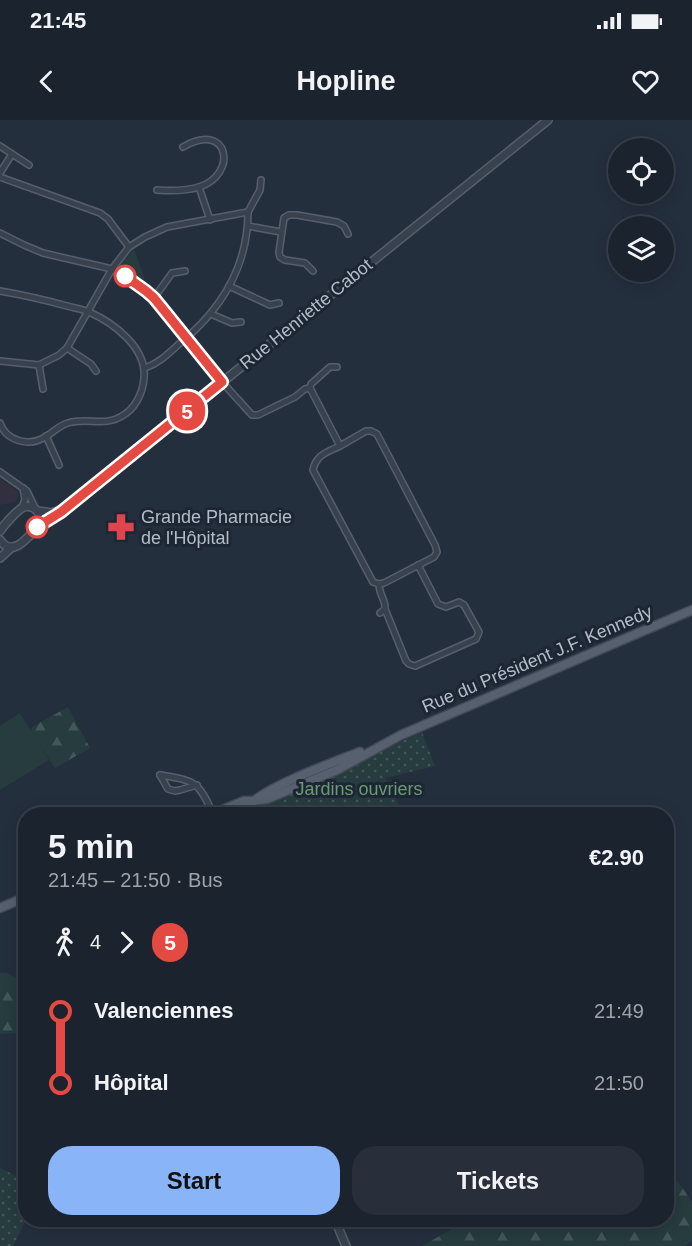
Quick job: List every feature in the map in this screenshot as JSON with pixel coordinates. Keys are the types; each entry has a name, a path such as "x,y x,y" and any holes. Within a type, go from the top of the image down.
{"main road":[{"name":"Rue du Président J.F. Kennedy","path":"229,807 244,801 267,799 337,770 394,738 692,610"},
{"name":"Rue du Président J.F. Kennedy","path":"249,807 252,801"},
{"path":"0,908 18,900"}],"street":[{"name":"Rue Henriette Cabot","path":"11,548 19,545 39,525 65,509 548,120"},
{"path":"157,190 170,191 200,187 220,172 224,164 224,156 217,142 204,139 183,147"},
{"path":"0,146 29,165"},
{"path":"12,154 0,175 100,213 108,219 129,247"},
{"path":"145,368 155,364 200,326 230,286 241,258 248,226 248,212 260,190 261,180"},
{"path":"200,187 210,220"},
{"path":"0,361 39,365 59,355 67,348 112,269 129,247 145,237 167,227 248,212"},
{"path":"313,271 305,263 280,257 284,218 297,215 337,222 344,226 348,234"},
{"path":"248,226 281,232"},
{"path":"0,233 44,253 112,269 146,291 222,382 249,412 255,415 310,388"},
{"path":"154,298 172,273 185,271"},
{"path":"230,286 270,305 279,303"},
{"path":"0,291 36,297 88,312 120,332 134,346 145,368 140,395 131,410 114,420 73,421 46,436 24,442 7,434 0,423"},
{"path":"211,314 232,323 241,322"},
{"path":"67,348 91,364 96,371"},
{"path":"39,365 43,389"},
{"path":"310,388 311,384 330,367 337,367"},
{"path":"310,388 340,446"},
{"path":"366,431 376,434 437,552 434,557 384,583 374,582 313,470 314,462 318,457 340,446 366,431"},
{"path":"46,436 59,465"},
{"path":"0,472 27,490 41,519 39,525"},
{"path":"0,531 22,508 25,499 22,486"},
{"path":"22,508 28,507 52,513 65,509"},
{"path":"0,543 11,548 0,558"},
{"path":"379,584 379,591 386,605 383,611 409,664 415,666 476,639 479,632 464,605 459,602 446,607 438,604 418,565"},
{"path":"197,785 175,791 168,789 160,775 186,780 197,785 209,807"},
{"path":"252,801 253,807"},
{"path":"338,1227 346,1246"}],"shaded area":[{"path":"0,479 19,492 16,502 0,505"}],"green space":[{"path":"134,249 147,286 118,268"},
{"path":"68,707 90,748 55,768 31,732 32,727"},
{"path":"20,713 49,760 0,790 0,726"},
{"name":"Jardins ouvriers","path":"422,732 435,766 385,778 400,807 260,806"},
{"path":"0,973 7,973 18,979 18,1033 0,1034"},
{"path":"0,1168 18,1177 18,1227 22,1227 13,1246 0,1246"},
{"path":"674,1176 692,1202 692,1241 685,1246 422,1246 455,1227 674,1227"}],"bus line":[{"name":"5","path":"37,527 61,512 222,382 154,298 125,276"}],"place":[{"name":"Grande Pharmacie de l'Hôpital","path":"121,527"}]}
